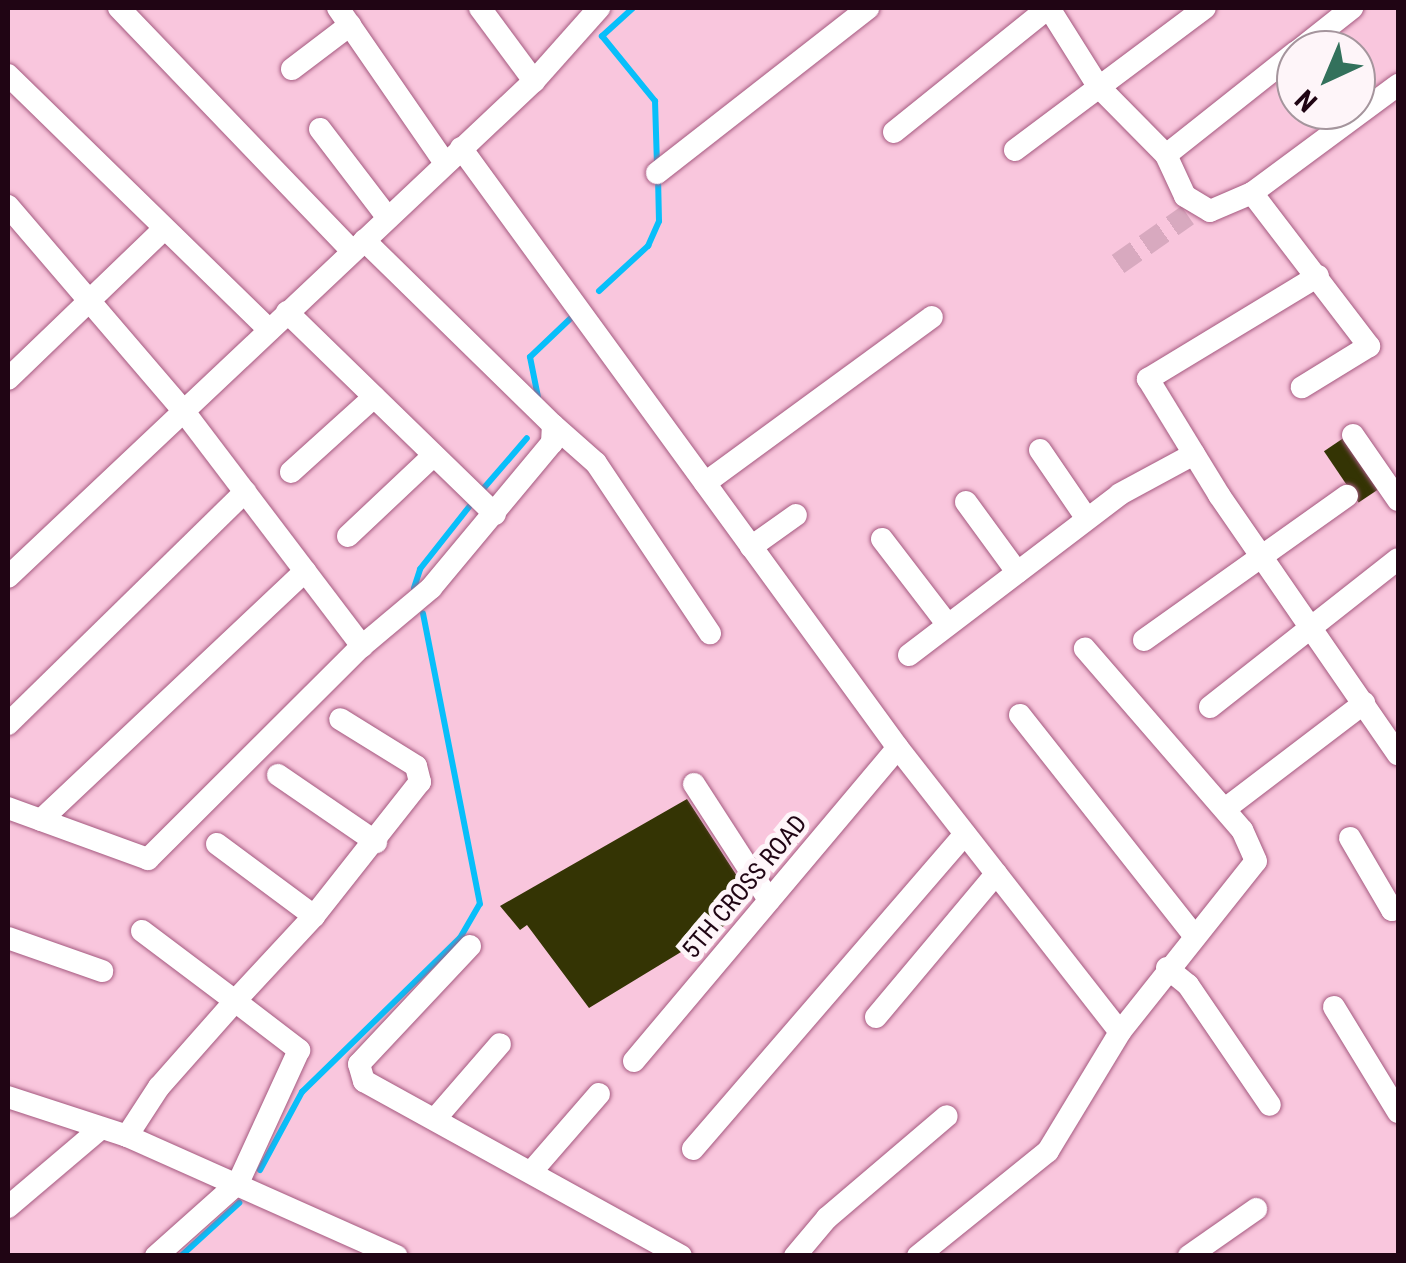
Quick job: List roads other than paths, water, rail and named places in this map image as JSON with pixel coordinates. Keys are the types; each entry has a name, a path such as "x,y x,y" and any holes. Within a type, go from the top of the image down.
{"street":[{"path":"119,8 358,246 596,463 710,633"},
{"path":"480,8 534,81"},
{"path":"8,577 534,81 599,8"},
{"path":"658,173 868,8"},
{"path":"894,132 1049,8 1098,86 1166,155 1193,211 1221,210 1252,193 1398,85"},
{"path":"1014,150 1205,8"},
{"path":"1324,30 1352,8"},
{"path":"292,69 344,16 704,483 898,748 1120,1032"},
{"path":"1166,155 1276,68"},
{"path":"8,75 269,330"},
{"path":"320,129 388,218"},
{"path":"1252,193 1369,346 1302,387"},
{"path":"8,208 92,298 362,646"},
{"path":"8,379 164,229"},
{"path":"1318,276 1148,379 1259,552 1398,754"},
{"path":"288,312 495,514"},
{"path":"704,483 932,316"},
{"path":"291,472 374,397"},
{"path":"8,808 148,859 362,646 431,588 552,442 552,425"},
{"path":"1353,435 1398,500"},
{"path":"1040,450 1087,519"},
{"path":"909,655 1087,519 1194,454"},
{"path":"348,536 433,456"},
{"path":"8,724 245,492"},
{"path":"1144,640 1259,552 1347,496"},
{"path":"966,502 1018,572"},
{"path":"751,547 796,515"},
{"path":"882,539 948,625"},
{"path":"1210,706 1398,559"},
{"path":"41,820 305,571"},
{"path":"931,1252 1048,1151 1120,1032 1193,934 1256,861 1225,809 1085,649"},
{"path":"1225,809 1364,703"},
{"path":"1020,715 1193,934"},
{"path":"127,1136 159,1087 314,916 420,782 416,766 340,718"},
{"name":"5TH CROSS ROAD","path":"634,1061 898,748"},
{"path":"278,775 376,842"},
{"path":"694,784 770,900"},
{"path":"692,1149 965,834"},
{"path":"1350,838 1392,910 1398,907"},
{"path":"216,844 314,916"},
{"path":"876,1016 996,874"},
{"path":"142,931 299,1050 238,1183 156,1256"},
{"path":"8,938 102,971"},
{"path":"470,946 359,1064 364,1081 681,1256"},
{"path":"1167,968 1188,985 1270,1105"},
{"path":"1334,1007 1398,1112"},
{"path":"435,1119 500,1044"},
{"path":"532,1171 599,1094"},
{"path":"8,1097 127,1136 396,1256"},
{"path":"794,1256 826,1218 946,1116"},
{"path":"8,1207 100,1128"},
{"path":"1190,1256 1256,1210"}],"waterway":[{"path":"633,8 602,36 655,101 657,164"},
{"path":"599,291 648,246 659,221 658,176"},
{"path":"539,402 530,357 572,317"},
{"path":"483,489 527,438"},
{"path":"414,588 420,569 469,507"},
{"path":"260,1170 302,1092 460,938 480,904 423,614"},
{"path":"181,1256 239,1203"}],"tunnel":[{"path":"1118,264 1188,215"}]}
